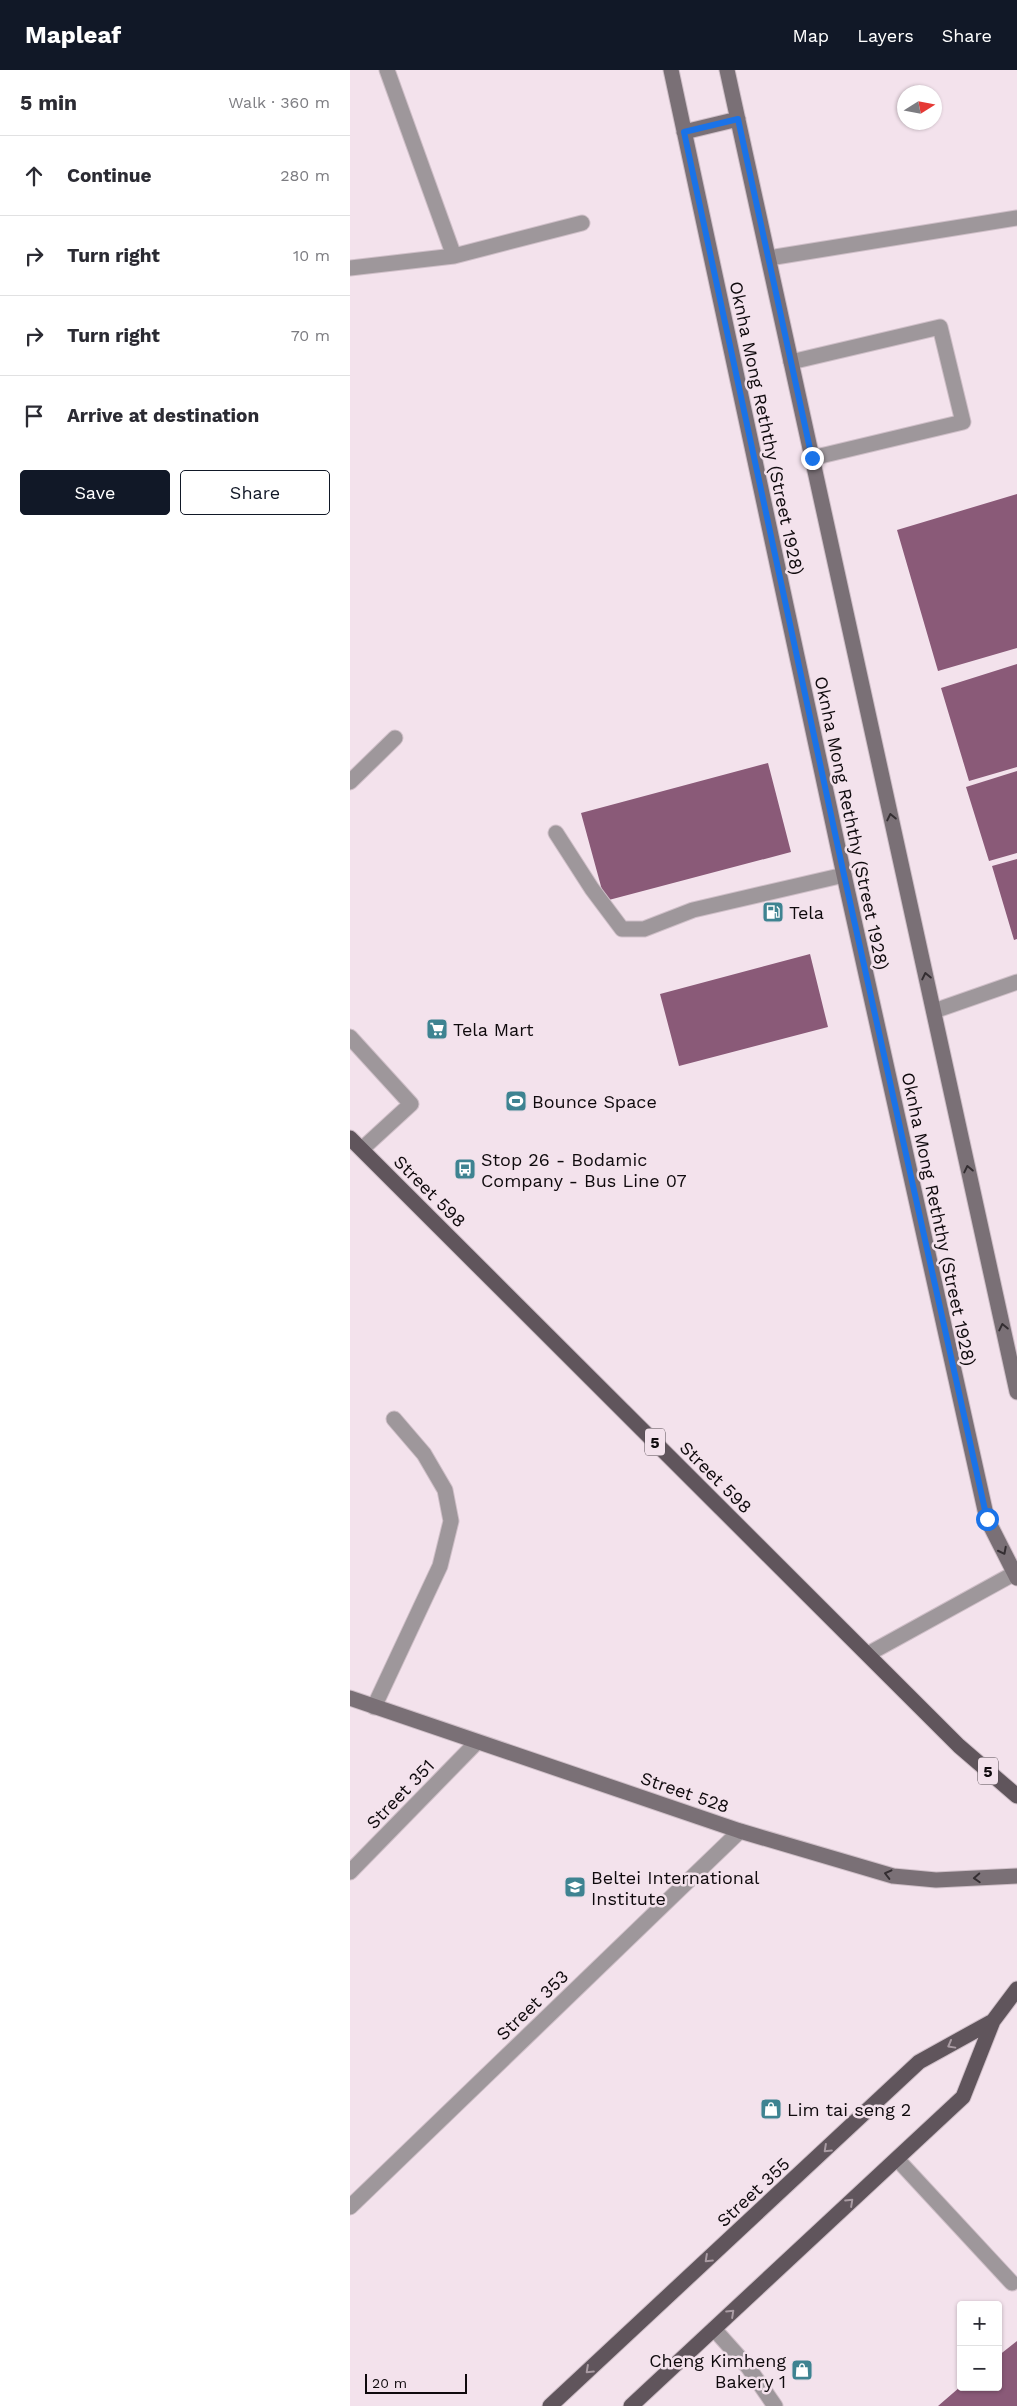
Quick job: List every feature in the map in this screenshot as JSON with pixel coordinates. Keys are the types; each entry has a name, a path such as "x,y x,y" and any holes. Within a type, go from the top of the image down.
{"main road":[{"name":"Oknha Mong Reththy (Street 1928)","path":"671,70 844,875 987,1519 1016,1576"},
{"path":"728,70 1017,1392"},
{"path":"684,132 738,119"},
{"name":"Street 598","path":"350,1138 960,1746 1017,1796"},
{"name":"Street 528","path":"350,1698 740,1831 893,1876 936,1880 1017,1876"},
{"name":"Street 355","path":"631,2406 963,2097 993,2021 1017,1989"},
{"name":"Street 355","path":"550,2406 919,2062 993,2021"}],"street":[{"path":"387,70 454,256"},
{"path":"769,258 1017,218"},
{"path":"350,268 454,256 582,223"},
{"path":"791,362 940,327 963,422 812,458"},
{"path":"350,782 395,738"},
{"path":"556,833 592,889 622,929 644,929 693,910 844,875"},
{"path":"934,1011 1017,982"},
{"path":"350,1037 411,1104 362,1149"},
{"path":"374,1706 440,1566 451,1521 445,1490 424,1454 394,1419"},
{"path":"868,1654 1016,1576"},
{"name":"Street 351","path":"350,1872 478,1742"},
{"name":"Street 353","path":"350,2207 740,1831"},
{"path":"897,2159 1012,2282"},
{"path":"714,2329 748,2367 775,2406"}],"building":[{"path":"1017,494 1017,648 938,671 897,530"},
{"path":"1017,664 1017,767 969,781 941,688"},
{"path":"768,763 791,852 605,901 581,813"},
{"path":"1017,771 1017,853 989,861 966,787"},
{"path":"1017,859 1017,939 1014,940 992,866"},
{"path":"810,954 828,1027 679,1066 660,994"},
{"path":"1017,2341 1017,2406 938,2406 957,2390 1002,2391 1002,2353"}],"place":[{"name":"Tela","path":"773,912"},
{"name":"Tela Mart","path":"437,1029"},
{"name":"Bounce Space","path":"516,1101"},
{"name":"Stop 26 - Bodamic Company - Bus Line 07","path":"465,1169"},
{"name":"Beltei International Institute","path":"575,1887"},
{"name":"Lim tai seng 2","path":"771,2109"},
{"name":"Cheng Kimheng Bakery 1","path":"802,2370"}],"route":[{"path":"812,458 738,119 684,132 844,875 987,1519"}]}
